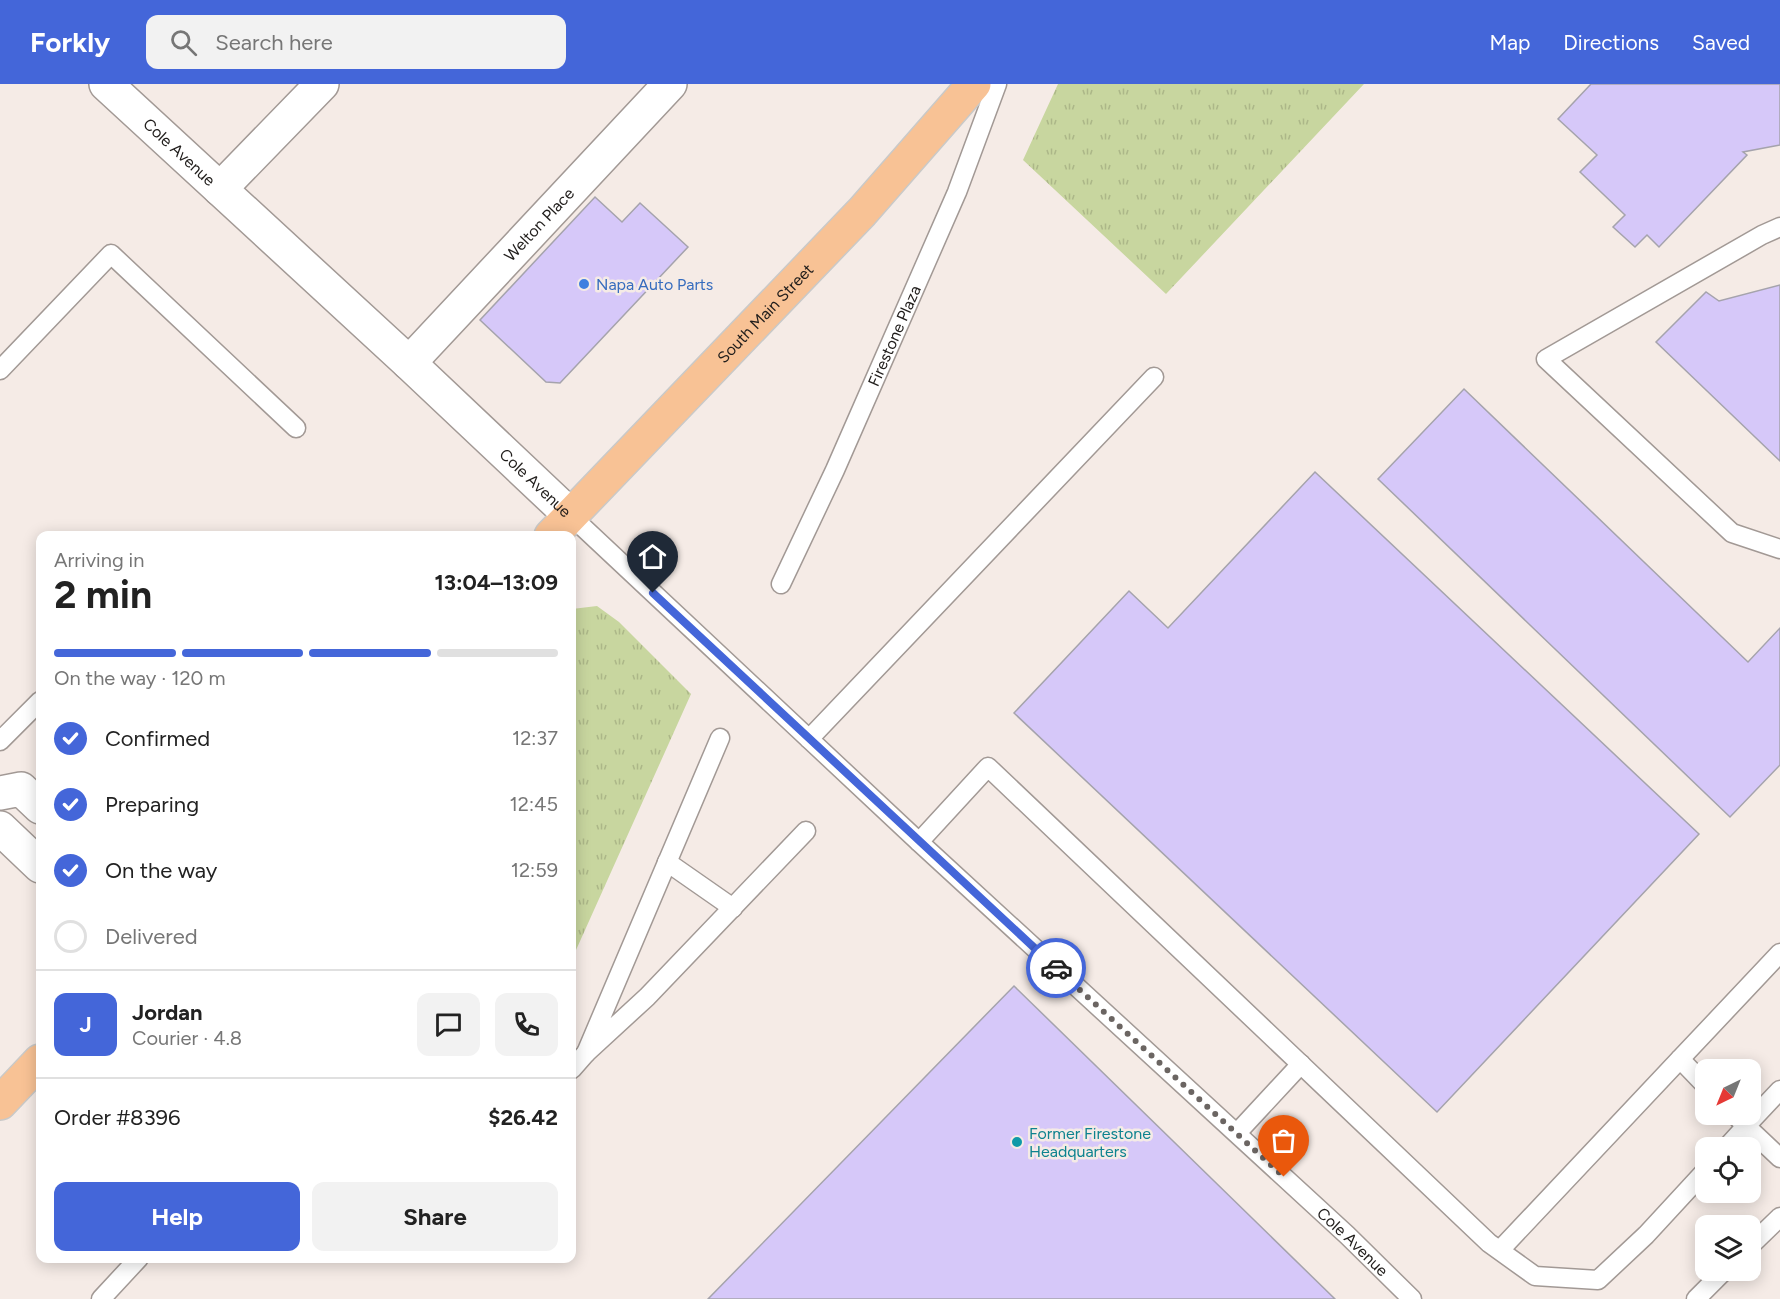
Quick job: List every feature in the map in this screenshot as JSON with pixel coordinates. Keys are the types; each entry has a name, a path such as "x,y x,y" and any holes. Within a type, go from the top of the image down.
{"main road":[{"name":"South Main Street","path":"560,525 861,213 974,84"},
{"path":"0,1103 36,1065"}],"street":[{"name":"Cole Avenue","path":"106,84 409,363 560,525"},
{"path":"220,189 322,84"},
{"name":"Welton Place","path":"409,363 670,84"},
{"path":"0,793 21,789 36,803"},
{"path":"0,828 36,862"}],"lane":[{"name":"Firestone Plaza","path":"781,584 835,470 957,192 997,84"},
{"path":"1780,227 1762,235 1546,359 1732,532 1780,549"},
{"path":"0,370 111,254 296,428"},
{"path":"810,739 1154,377"},
{"name":"Cole Avenue","path":"576,539 810,739 1237,1133 1412,1299"},
{"path":"0,741 36,705"},
{"path":"586,1053 720,738"},
{"path":"919,842 988,767 1489,1243 1535,1276 1598,1280 1646,1235 1695,1182"},
{"path":"576,1064 647,997 806,831"},
{"path":"667,862 733,908"},
{"path":"1500,1250 1780,953"},
{"path":"1680,1059 1695,1075"},
{"path":"1237,1133 1301,1064"},
{"path":"1761,1104 1780,1090"},
{"path":"1745,1125 1780,1158"},
{"path":"1761,1235 1780,1217"},
{"path":"101,1299 134,1263"},
{"path":"1696,1299 1714,1281"}],"green space":[{"path":"1058,84 1364,84 1166,294 1023,160"},
{"path":"597,606 619,622 691,694 576,950 576,609"}],"building":[{"path":"1591,84 1780,84 1780,145 1743,152 1747,155 1659,247 1647,235 1635,247 1613,227 1625,215 1580,172 1597,155 1558,119"},
{"name":"Napa Auto Parts","path":"595,197 622,222 640,203 688,247 560,383 546,382 480,320"},
{"path":"1780,285 1780,461 1656,342 1706,292 1719,301"},
{"path":"1464,389 1748,662 1780,628 1780,765 1730,817 1378,479"},
{"path":"1315,472 1699,834 1437,1112 1014,713 1129,591 1168,628"},
{"name":"Former Firestone Headquarters","path":"1014,986 1335,1299 708,1299"}],"way so far":[{"path":"1056,968 1284,1177"}],"place":[{"name":"Napa Auto Parts","path":"584,284"},
{"name":"Former Firestone Headquarters","path":"1017,1142"}],"route":[{"path":"653,593 1056,968"}]}
